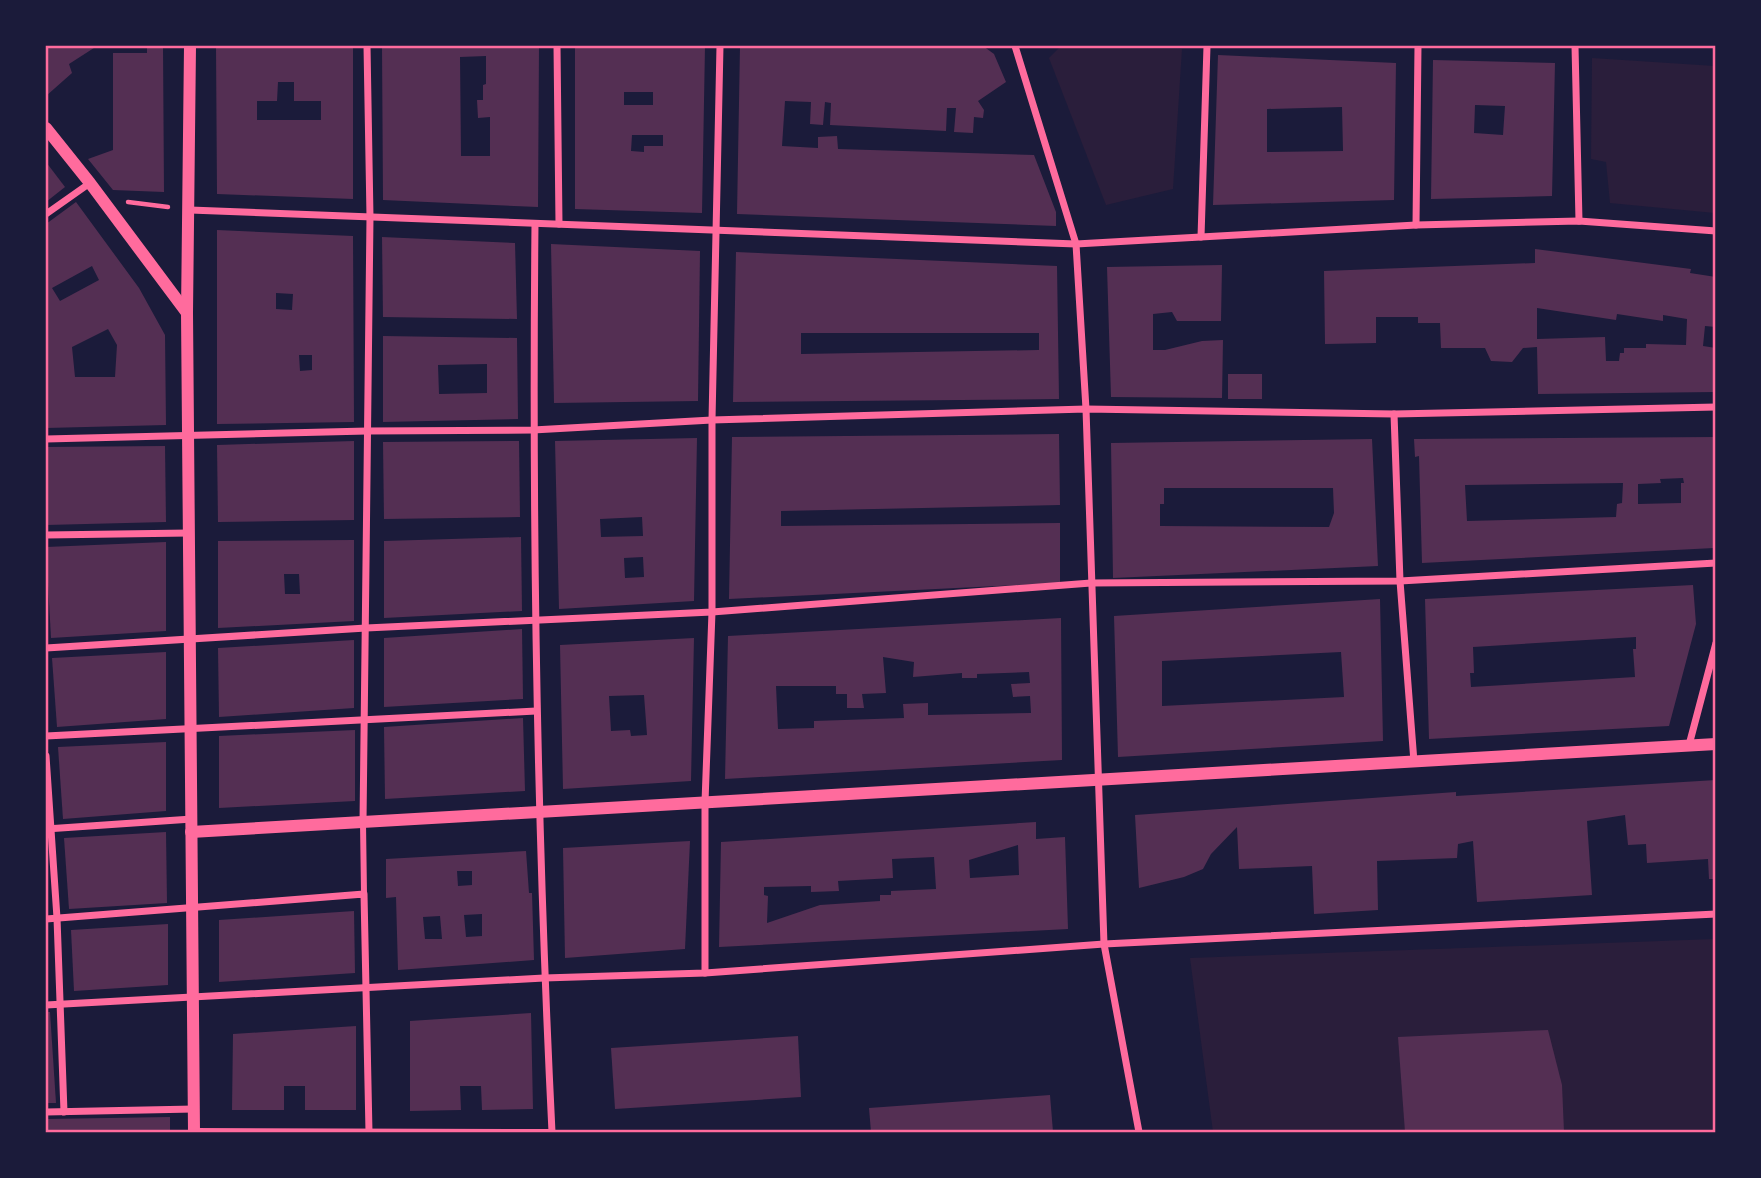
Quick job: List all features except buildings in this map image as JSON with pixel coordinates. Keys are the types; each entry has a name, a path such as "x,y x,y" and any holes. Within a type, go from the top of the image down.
{"street":[{"path":"190,46 187,313 194,1132 552,1132 544,978 536,711 533,430 535,224"},
{"path":"367,46 370,217 363,823 369,1132"},
{"path":"557,46 559,225"},
{"path":"705,973 705,802 712,612 712,420 720,46"},
{"path":"1015,46 1076,244 1086,408 1104,944 1139,1132"},
{"path":"1201,237 1207,46"},
{"path":"1416,225 1418,46"},
{"path":"1575,46 1579,221"},
{"path":"46,128 187,313"},
{"path":"46,215 90,183"},
{"path":"190,210 1076,244 1416,225 1579,221 1716,231"},
{"path":"46,439 533,430 712,420 1086,408 1394,414 1716,407"},
{"path":"1394,414 1400,581 1414,762"},
{"path":"46,535 189,533"},
{"path":"46,648 366,628 712,612 1091,583 1400,581 1716,563"},
{"path":"1689,745 1716,643"},
{"path":"46,736 536,711"},
{"path":"49,829 363,823 1716,744"},
{"path":"46,756 62,1004 64,1112"},
{"path":"46,919 364,894"},
{"path":"46,1005 544,978 705,973 1104,944 1716,914"},
{"path":"46,1112 194,1110"}],"path":[{"path":"101,198 190,210"}],"shaded area":[{"path":"1060,47 1182,49 1173,189 1106,205 1049,58"},
{"path":"1592,58 1715,66 1715,213 1610,203 1606,162 1591,159"},
{"path":"1715,939 1715,1132 1213,1132 1190,958"}]}
